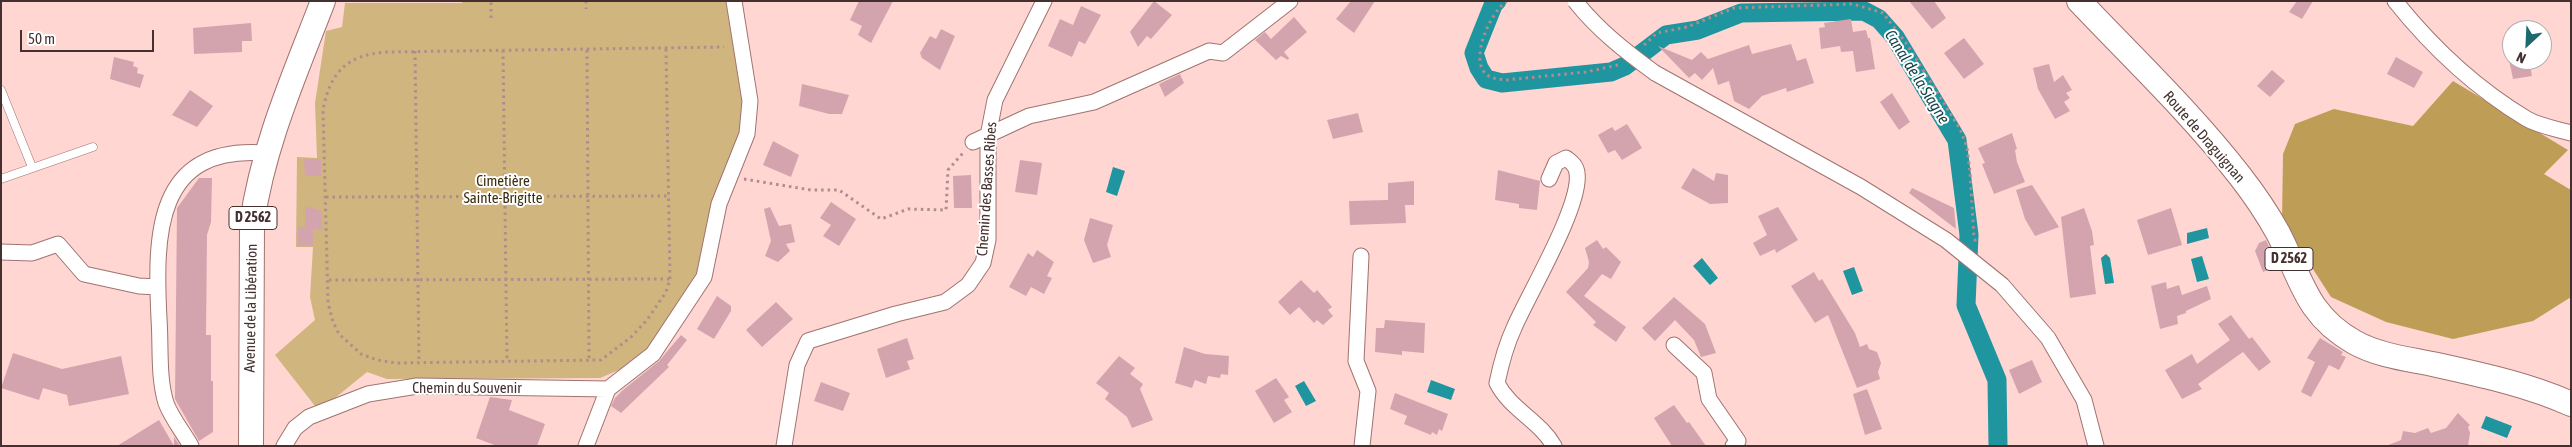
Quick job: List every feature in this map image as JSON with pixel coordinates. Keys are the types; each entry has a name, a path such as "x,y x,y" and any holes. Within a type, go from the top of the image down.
{"main road":[{"name":"Avenue de la Libération","path":"251,446 252,222 256,192 277,119 323,1"},
{"name":"Route de Draguignan","path":"2080,1 2215,145 2242,178 2278,234 2300,284 2313,305 2330,326 2355,342 2383,354 2477,374 2571,404"}],"street":[{"path":"586,446 608,389 653,354 704,277 719,204 732,176 747,134 750,101 734,1"},
{"name":"Chemin des Basses Ribes","path":"784,446 797,365 808,341 896,314 945,302 968,285 983,263 988,240 988,136 995,100 1044,1"},
{"path":"973,142 1029,116 1094,102 1209,52 1223,53 1290,1"},
{"path":"1575,1 1594,24 1624,51 1655,73 1861,187 1946,240 2002,285 2048,338 2084,400 2096,446"},
{"path":"2395,1 2416,28 2455,66 2528,120 2571,133"},
{"path":"191,446 167,404 163,388 158,287 160,228 165,208 174,190 188,174 201,164 236,153 266,153"},
{"path":"1548,179 1556,163 1566,158 1574,165 1578,174 1567,214 1547,262 1513,329 1497,383 1502,393 1542,430 1554,446"},
{"path":"1,252 32,253 58,244 84,274 139,286 158,287"},
{"path":"1362,256 1356,361 1368,391 1362,446"},
{"path":"1674,345 1704,373 1709,399 1738,441 1733,446"},
{"name":"Chemin du Souvenir","path":"284,446 295,428 309,417 368,394 417,386 608,389"}],"lane":[{"path":"1,90 32,167"},
{"path":"1,179 93,147"}],"path":[{"path":"491,1 491,18"},
{"path":"586,1 586,9"},
{"path":"1507,1 1499,6 1492,16 1480,52 1481,66 1486,74 1493,78 1506,80 1586,72 1609,68 1625,61"},
{"path":"1639,49 1657,33 1687,27 1734,8 1853,4 1883,13 1906,42 1960,129 1967,147 1974,238 1986,258 1982,268"},
{"path":"666,48 670,279 658,305 631,337 601,360 396,363 376,360 362,354 339,334 333,322 328,303 329,280 323,110 330,83 338,72 358,56 380,52 724,47"},
{"path":"503,50 507,362"},
{"path":"587,50 589,360"},
{"path":"415,52 419,362"},
{"path":"732,176 772,185 811,190 839,190 881,219 908,209 946,210 948,170 973,142"},
{"path":"326,197 668,196"},
{"path":"329,280 418,282 670,279"}],"green space":[{"name":"Cimetière Sainte-Brigitte","path":"462,1 727,1 743,97 741,121 735,151 699,275 662,335 633,364 600,378 387,379 367,372 319,411 275,355 315,320 310,297 313,247 296,247 297,157 317,158 315,103 326,31 342,27 345,3 462,3"}],"shaded area":[{"path":"2453,81 2568,150 2544,174 2571,190 2571,297 2533,321 2453,339 2386,322 2331,297 2282,221 2283,154 2295,124 2334,109 2413,126"}],"water":[{"path":"1113,167 1125,171 1117,196 1106,192"},
{"path":"2207,228 2209,238 2187,244 2187,233"},
{"path":"2106,254 2110,258 2114,283 2105,284 2101,258"},
{"path":"2202,256 2209,279 2197,282 2191,259"},
{"path":"1702,258 1718,278 1710,285 1693,266"},
{"path":"1854,267 1863,291 1852,295 1843,271"},
{"path":"1431,380 1455,389 1451,400 1427,392"},
{"path":"1304,381 1316,401 1306,406 1295,386"},
{"path":"2486,416 2512,426 2507,438 2481,428"}],"building":[{"path":"859,1 893,1 871,43 858,35 862,26 850,20"},
{"path":"1154,1 1172,15 1151,39 1147,36 1138,47 1130,32"},
{"path":"1351,1 1375,1 1354,33 1336,19"},
{"path":"1909,1 1934,1 1946,18 1932,29"},
{"path":"2297,1 2313,1 2302,19 2289,12"},
{"path":"1081,6 1101,15 1085,44 1079,41 1072,57 1048,46 1060,19 1073,25"},
{"path":"1294,17 1307,32 1284,52 1289,58 1288,60 1281,56 1276,60 1255,40 1265,32 1271,39"},
{"path":"1851,19 1853,32 1866,30 1868,38 1870,38 1875,69 1856,72 1853,51 1841,52 1840,46 1821,49 1819,28 1825,27 1824,23"},
{"path":"251,23 252,41 242,41 242,52 194,54 193,28"},
{"path":"941,29 955,36 940,70 922,58 920,53 930,36 936,39"},
{"path":"1964,38 1984,64 1964,79 1944,53"},
{"path":"1791,44 1797,61 1806,58 1814,83 1787,92 1786,88 1762,96 1749,109 1734,101 1729,81 1718,85 1713,68 1702,80 1695,73 1689,78 1658,46 1692,60 1701,52 1708,59 1749,45 1752,54"},
{"path":"114,57 134,62 133,66 138,68 137,73 144,75 140,88 110,79"},
{"path":"2396,57 2423,72 2414,88 2387,74"},
{"path":"2049,64 2054,82 2063,75 2072,90 2066,93 2070,98 2064,102 2070,111 2055,119 2038,89 2033,68"},
{"path":"2272,70 2285,81 2270,97 2257,86"},
{"path":"2511,70 2531,70 2532,76 2513,79"},
{"path":"1180,74 1184,83 1165,97 1159,84"},
{"path":"802,84 849,95 842,114 829,114 799,106"},
{"path":"190,90 213,106 197,127 172,115"},
{"path":"1892,93 1910,122 1899,130 1880,102"},
{"path":"1358,113 1363,132 1333,139 1327,120"},
{"path":"1627,124 1642,148 1622,160 1615,150 1608,153 1598,135 1612,127 1615,131"},
{"path":"2012,133 2017,149 2015,150 2017,162 2025,182 1994,194 1982,164 1985,163 1978,148"},
{"path":"773,141 799,155 791,177 763,165"},
{"path":"304,159 321,159 321,176 305,176"},
{"path":"1020,160 1042,163 1037,195 1015,192"},
{"path":"1693,168 1714,181 1716,173 1728,175 1728,203 1710,204 1681,188"},
{"path":"1498,170 1540,181 1537,210 1519,208 1519,204 1495,200"},
{"path":"971,175 972,208 954,208 953,176"},
{"path":"199,178 212,178 211,222 207,235 206,335 211,335 213,432 199,441 175,399 177,208"},
{"path":"1414,181 1414,205 1405,205 1406,223 1350,225 1349,201 1388,200 1388,183"},
{"path":"2032,185 2059,227 2035,236 2025,219 2016,190"},
{"path":"1912,188 1954,208 1956,229 1909,193"},
{"path":"831,202 856,219 839,246 823,236 831,225 820,218"},
{"path":"305,206 322,211 322,229 313,229 313,245 298,246 298,227 305,227"},
{"path":"770,207 779,226 791,224 795,242 786,244 790,251 778,262 765,256 771,241 764,209"},
{"path":"1778,207 1798,240 1776,253 1775,249 1760,256 1753,243 1767,235 1758,216"},
{"path":"2084,208 2092,231 2094,245 2090,246 2096,294 2070,298 2061,217"},
{"path":"2171,208 2182,245 2148,255 2137,220"},
{"path":"1090,218 1113,225 1107,245 1111,257 1093,263 1084,240"},
{"path":"1597,240 1603,249 1606,247 1621,262 1611,279 1602,274 1584,296 1626,327 1616,342 1593,325 1596,322 1566,292 1588,268 1589,262 1585,248"},
{"path":"2266,240 2278,266 2263,272 2255,251 2259,243"},
{"path":"1037,250 1054,262 1047,276 1052,278 1044,294 1031,287 1026,296 1009,287 1028,253 1033,257"},
{"path":"1814,272 1819,281 1822,279 1855,333 1860,347 1867,344 1869,349 1877,352 1881,363 1878,372 1880,379 1857,388 1828,315 1815,323 1791,286"},
{"path":"1301,280 1314,293 1317,290 1332,307 1328,310 1333,316 1323,325 1317,320 1314,323 1299,307 1290,315 1278,302"},
{"path":"2166,282 2167,289 2179,285 2182,295 2207,286 2211,299 2177,316 2178,324 2160,329 2151,286"},
{"path":"717,296 731,306 731,311 714,339 697,329"},
{"path":"1674,297 1705,324 1716,353 1701,357 1694,340 1675,320 1655,341 1642,328"},
{"path":"776,302 793,319 762,347 746,330"},
{"path":"2231,315 2249,339 2252,337 2271,362 2259,371 2243,352 2198,384 2202,389 2182,399 2165,370 2192,354 2197,364 2230,340 2218,324"},
{"path":"1385,320 1425,323 1424,353 1402,351 1402,355 1375,352 1376,328 1384,328"},
{"path":"681,335 687,340 667,365 669,367 621,413 611,406 615,398 659,361"},
{"path":"907,338 914,359 907,361 910,369 886,378 877,349"},
{"path":"2320,338 2343,352 2341,355 2346,357 2339,370 2329,365 2311,397 2301,392 2315,362 2307,358"},
{"path":"1184,347 1205,354 1229,356 1228,375 1221,374 1220,378 1208,376 1206,384 1195,380 1192,388 1175,383"},
{"path":"13,353 62,369 121,356 129,394 69,406 67,395 43,388 39,400 1,388"},
{"path":"1119,356 1135,368 1130,374 1143,384 1140,389 1153,420 1132,428 1127,417 1105,399 1109,393 1096,383"},
{"path":"2032,360 2042,382 2019,394 2009,370"},
{"path":"1276,378 1289,397 1284,400 1292,412 1274,423 1255,391"},
{"path":"821,382 850,393 843,411 814,401"},
{"path":"1867,389 1882,429 1865,435 1853,394"},
{"path":"1395,393 1448,414 1442,431 1439,429 1437,435 1432,432 1431,435 1404,424 1407,416 1390,409"},
{"path":"490,397 512,400 509,410 545,424 537,446 497,446 476,438"},
{"path":"1674,405 1706,446 1672,446 1654,418"},
{"path":"2458,413 2470,425 2468,427 2470,433 2468,446 2386,446 2401,440 2403,431 2415,433 2428,428 2431,433 2446,428"},
{"path":"159,420 174,446 117,446"},
{"path":"174,437 180,446 174,446"}],"waterway":[{"name":"Canal de la Siagne","path":"1497,1 1494,3 1474,53 1479,68 1486,79 1502,83 1611,72 1625,66 1666,35 1698,30 1741,13 1864,11 1879,19 1895,37 1957,140 1969,235 1966,305 1997,380 1998,446"}]}
